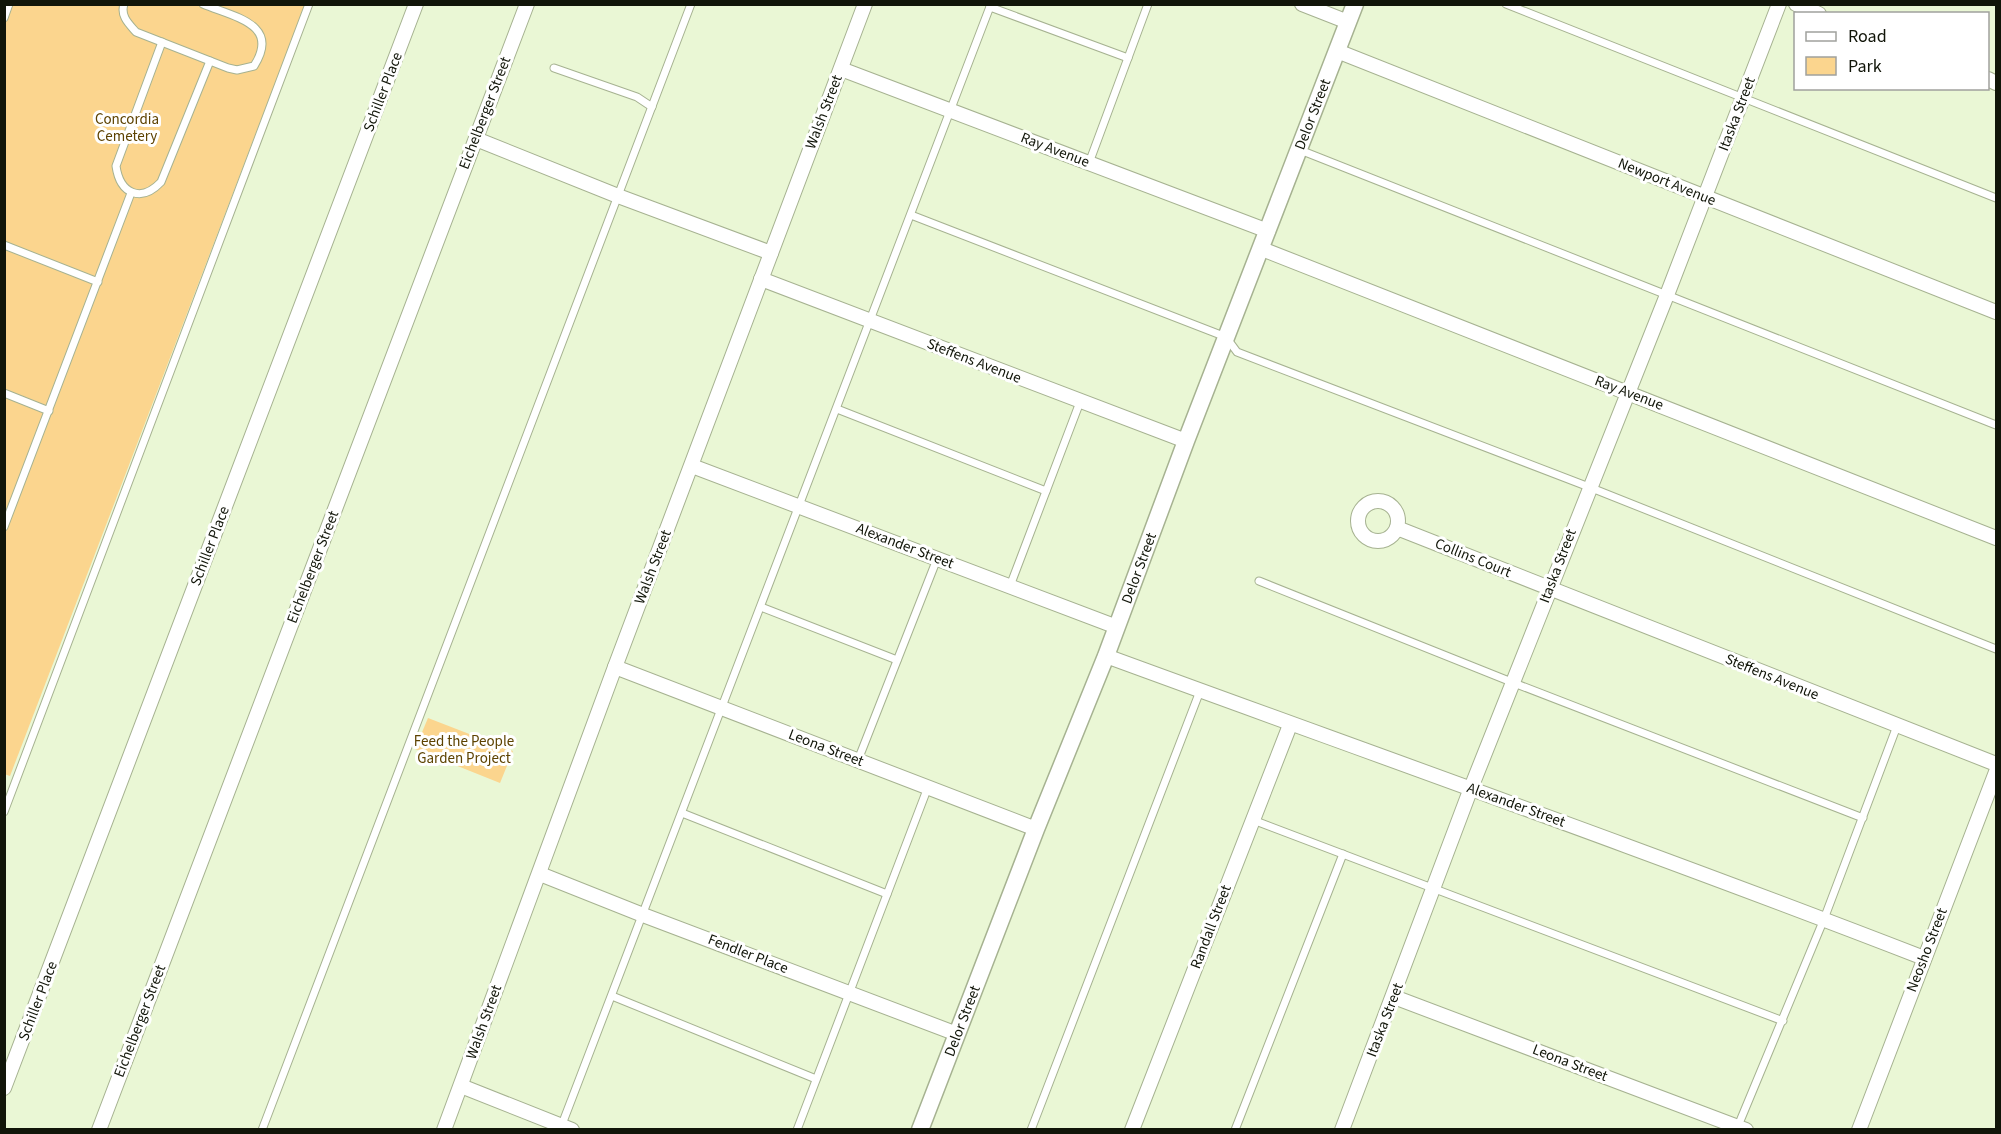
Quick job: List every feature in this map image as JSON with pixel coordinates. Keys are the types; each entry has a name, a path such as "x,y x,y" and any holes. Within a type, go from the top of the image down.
{"street":[{"name":"Schiller Place","path":"4,1088 416,4"},
{"name":"Eichelberger Street","path":"99,1130 526,4"},
{"name":"Walsh Street","path":"444,1130 615,667 865,4"},
{"path":"1302,4 1348,22"},
{"name":"Delor Street","path":"920,1130 1036,829 1106,657 1186,441 1355,4"},
{"name":"Itaska Street","path":"1342,1130 1549,588 1667,295 1779,4"},
{"path":"1796,4 1814,12"},
{"name":"Newport Avenue","path":"1337,51 1996,312"},
{"name":"Ray Avenue","path":"840,69 1268,231"},
{"path":"476,139 618,196 771,253"},
{"name":"Ray Avenue","path":"1262,249 1996,538"},
{"name":"Steffens Avenue","path":"761,279 1186,441"},
{"name":"Alexander Street","path":"692,466 1117,627"},
{"name":"Collins Court","path":"1397,528 1549,588"},
{"name":"Steffens Avenue","path":"1549,588 1996,764"},
{"name":"Alexander Street","path":"1106,657 1290,725 1472,788 1924,958"},
{"name":"Leona Street","path":"615,667 1036,829"},
{"name":"Randall Street","path":"1132,1130 1290,725"},
{"name":"Neosho Street","path":"1859,1130 1996,772"},
{"name":"Fendler Place","path":"540,874 957,1034"},
{"name":"Leona Street","path":"1394,997 1742,1128"},
{"path":"460,1086 565,1128"}],"lane":[{"path":"4,18 9,4"},
{"path":"123,4 122,9 126,22 136,32 237,70 254,66 260,57 263,45 261,34 255,27 203,4"},
{"path":"226,14 230,4"},
{"path":"4,812 309,4"},
{"path":"262,1130 691,4"},
{"path":"1089,163 1148,4"},
{"path":"1506,4 1996,198"},
{"path":"565,1128 612,996 991,6 1128,58"},
{"path":"162,42 116,166 117,176 123,187 132,193 154,190 161,182 210,61"},
{"path":"554,68 637,97 652,107"},
{"path":"1300,150 1996,425"},
{"path":"4,527 132,193"},
{"path":"911,215 1226,337 1237,352 1589,487 1996,649"},
{"path":"4,245 98,282"},
{"path":"4,393 49,411"},
{"path":"1010,586 1080,402"},
{"path":"837,409 1046,491"},
{"path":"858,760 937,559"},
{"path":"1259,581 1514,683 1863,818"},
{"path":"761,607 897,660"},
{"path":"1031,1130 1200,691"},
{"path":"1742,1128 1897,726"},
{"path":"796,1130 928,787"},
{"path":"682,813 887,894"},
{"path":"1253,820 1783,1021"},
{"path":"1236,1130 1343,854"},
{"path":"612,996 816,1078"}],"green space":[{"name":"Concordia Cemetery","path":"4,5 305,5 10,776 4,774"},
{"name":"Feed the People Garden Project","path":"428,718 513,751 500,783 415,749"}]}
